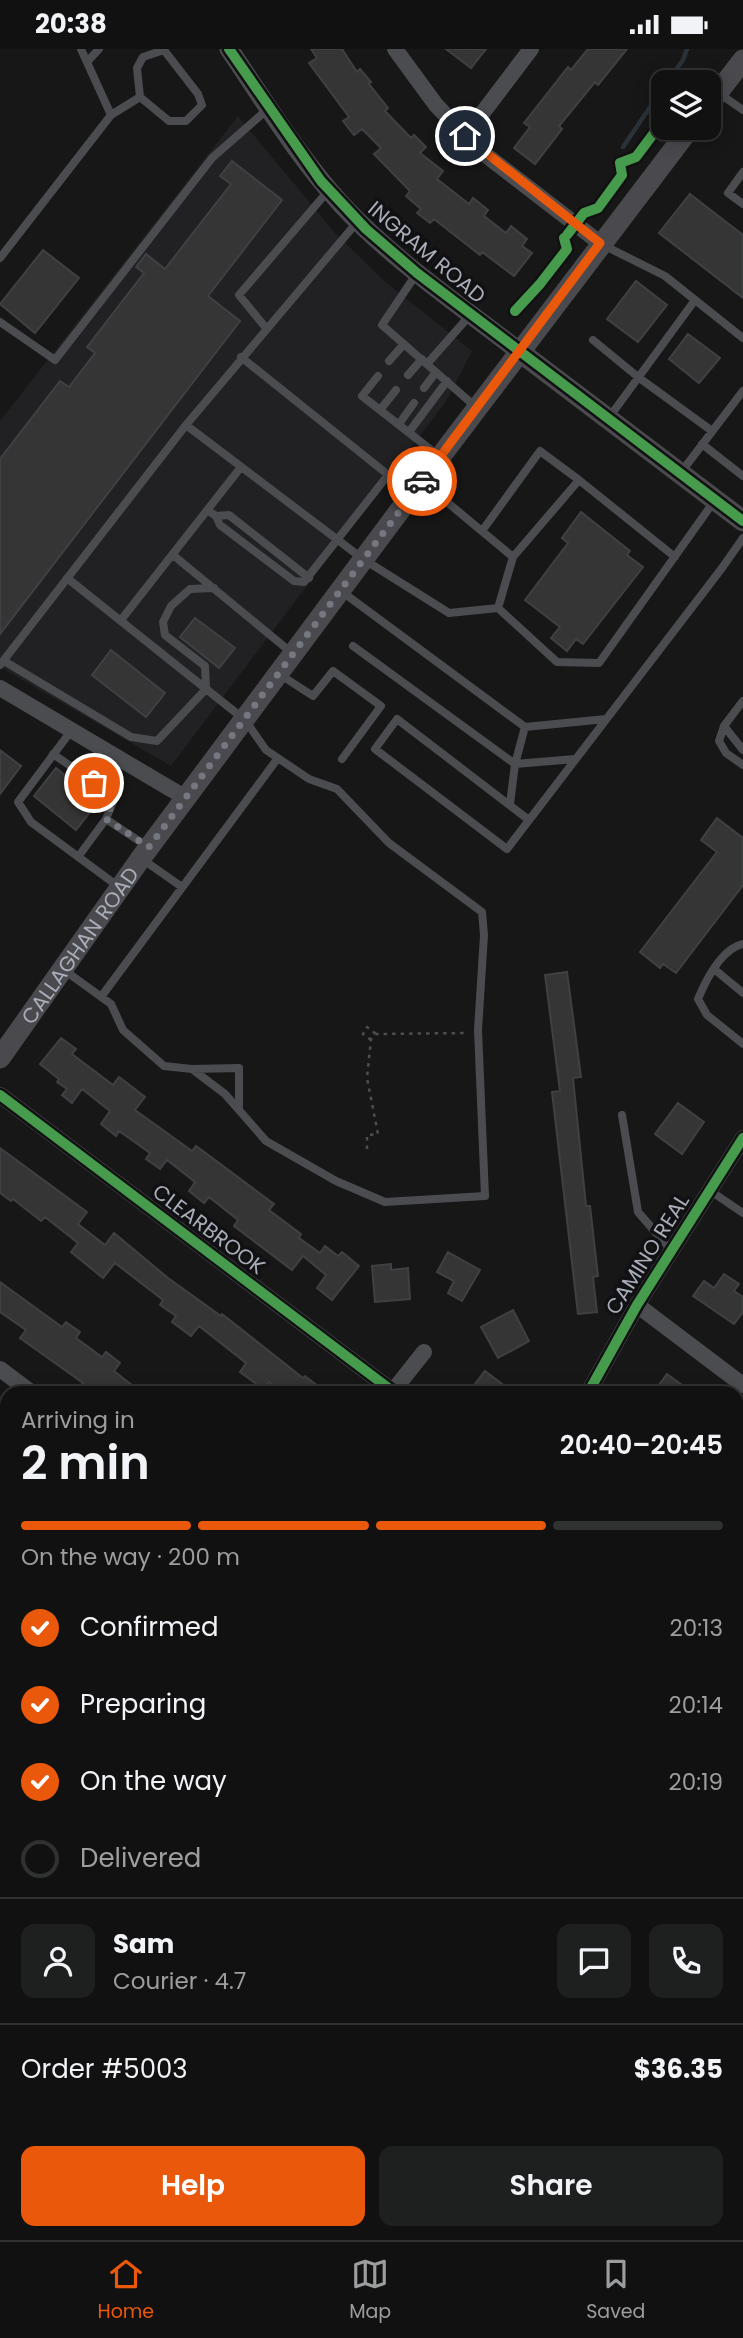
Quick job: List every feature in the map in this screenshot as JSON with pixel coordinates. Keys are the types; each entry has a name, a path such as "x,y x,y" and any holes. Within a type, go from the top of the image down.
{"main road":[{"path":"721,88 743,60"},
{"name":"CALLAGHAN ROAD","path":"0,1058 61,968 145,853 600,243 681,140"},
{"name":"INGRAM ROAD","path":"520,352 743,521"}],"street":[{"name":"INGRAM ROAD","path":"229,49 302,155 358,221 417,272 520,352"},
{"path":"394,49 415,79 465,136 600,243"},
{"path":"465,136 531,49"},
{"path":"0,688 186,798"},
{"name":"CLEARBROOK","path":"3,1103 386,1386"},
{"name":"CAMINO REAL","path":"592,1386 638,1305 743,1138"},
{"path":"638,1305 743,1385"},
{"name":"CLEARBROOK","path":"398,1386 424,1352"},
{"path":"0,1369 23,1386"}],"lane":[{"path":"81,49 111,115"},
{"path":"87,62 99,49"},
{"path":"164,50 198,94 202,104 186,121 169,121 140,97 137,68 144,57 164,50"},
{"path":"0,258 111,115 140,97"},
{"path":"721,101 743,110"},
{"path":"0,322 44,355 55,360 212,158 269,107"},
{"path":"743,172 728,193 743,204"},
{"path":"266,328 239,295 329,190"},
{"path":"214,588 190,589 171,606 163,622 164,635 205,666 206,689 157,741 131,737 2,663 186,425 358,221"},
{"path":"600,243 665,276 743,338"},
{"path":"417,272 382,325 477,408"},
{"path":"608,418 695,300"},
{"path":"408,375 471,314"},
{"path":"593,340 712,431"},
{"path":"389,361 404,344"},
{"path":"241,357 388,475 417,488 482,531 513,557"},
{"path":"424,388 436,372"},
{"path":"378,376 362,395 440,457"},
{"path":"409,432 447,381"},
{"path":"380,410 396,390"},
{"path":"680,473 743,391"},
{"path":"399,424 414,403"},
{"path":"186,425 363,559 449,614 498,608 557,661 599,663 715,500"},
{"path":"702,444 743,476"},
{"path":"482,531 540,451 675,557"},
{"path":"121,620 240,467"},
{"path":"207,510 216,516 220,525 294,581 304,582 388,475"},
{"path":"498,608 513,557 579,480"},
{"path":"216,516 229,515 309,578"},
{"path":"529,820 397,719 375,749 507,849 743,538"},
{"path":"173,555 294,654"},
{"path":"67,578 244,720 266,750 309,779 337,789 389,843 482,912 484,935 478,1034 485,1196 385,1202 336,1181 266,1141 225,1094 192,1069"},
{"path":"341,591 525,727 606,719"},
{"path":"353,646 515,764 575,759"},
{"path":"279,674 313,697 333,671 381,706 342,759"},
{"path":"743,701 720,735 721,747 743,765"},
{"path":"724,726 743,750"},
{"path":"510,804 515,764 525,727"},
{"path":"71,731 18,802 31,822 120,887"},
{"path":"53,754 115,797 106,819 78,857"},
{"path":"101,997 278,758"},
{"path":"106,819 182,887"},
{"path":"743,944 731,948 706,979 698,999 707,1015 743,1044"},
{"path":"61,968 111,1004 123,1030 164,1066 192,1069 239,1068 239,1109"},
{"path":"714,969 743,993"},
{"path":"622,1115 638,1212 672,1251"},
{"path":"709,1190 743,1213"}],"path":[{"path":"371,1040 363,1034 367,1027 376,1034 478,1034"},
{"path":"368,1149 367,1135 378,1134 367,1078 371,1040 376,1034"}],"shaded area":[{"path":"238,116 335,233 388,284 472,351 447,400 171,766 0,667 0,421"}],"building":[{"path":"311,49 342,49 357,72 360,69 371,82 369,84 388,108 385,111 411,138 414,135 426,147 420,153 443,171 437,179 469,204 473,198 488,210 484,216 506,233 511,226 527,239 522,246 532,253 514,276 482,252 480,255 434,219 430,223 417,213 421,209 406,196 410,191 374,154 381,148 362,129 354,135 343,121 349,117 309,63 317,58"},
{"path":"446,49 486,49 471,68"},
{"path":"588,49 627,49 598,85 595,82 559,126 562,129 535,164 514,148 530,127 524,123 568,67 571,70"},
{"path":"232,161 282,200 208,296 240,321 0,634 0,459 60,381 69,387 95,353 87,347 144,273 136,267 146,254 165,269 231,184 220,176"},
{"path":"690,194 743,235 743,298 659,233"},
{"path":"43,250 79,278 35,333 0,304"},
{"path":"636,281 667,305 638,342 607,319"},
{"path":"688,334 720,358 699,383 669,359"},
{"path":"581,512 630,551 627,555 643,567 583,644 576,639 567,651 551,638 560,627 525,600 568,543 562,538"},
{"path":"195,618 235,648 219,668 180,637"},
{"path":"111,650 165,693 146,717 92,675"},
{"path":"0,750 21,766 0,794"},
{"path":"56,768 98,802 76,830 34,796"},
{"path":"717,818 743,838 743,885 676,973 663,964 660,968 640,952 717,852 701,840"},
{"path":"567,972 581,1077 573,1078 586,1206 590,1206 598,1276 593,1277 597,1312 578,1314 552,1092 560,1091 545,975"},
{"path":"61,1038 76,1049 72,1054 113,1085 119,1077 145,1097 135,1110 192,1151 196,1146 274,1204 269,1210 301,1234 299,1238 320,1253 325,1246 338,1256 342,1252 359,1266 332,1300 317,1288 326,1275 303,1256 292,1270 234,1226 238,1220 209,1197 204,1203 189,1191 195,1182 167,1160 160,1169 146,1159 150,1153 119,1131 116,1136 101,1124 110,1111 82,1089 72,1103 62,1095 67,1089 40,1064"},
{"path":"678,1103 704,1122 682,1154 655,1134"},
{"path":"0,1148 87,1212 78,1224 105,1245 114,1233 168,1278 221,1316 222,1314 303,1378 305,1376 318,1386 274,1386 269,1382 266,1386 259,1386 240,1372 246,1363 199,1326 191,1336 172,1322 176,1316 160,1305 163,1300 115,1263 103,1278 71,1252 78,1243 45,1217 41,1221 13,1199 11,1201 0,1193"},
{"path":"448,1252 480,1270 462,1301 448,1293 454,1281 437,1272"},
{"path":"391,1264 391,1270 408,1268 410,1299 375,1302 372,1266"},
{"path":"724,1274 739,1284 734,1291 743,1297 743,1312 734,1324 693,1296 704,1281 714,1288"},
{"path":"0,1282 62,1327 66,1322 80,1332 76,1338 102,1357 106,1352 120,1363 114,1371 133,1386 82,1386 83,1383 20,1338 26,1330 0,1312"},
{"path":"513,1310 529,1341 498,1358 481,1327"},
{"path":"485,1371 505,1386 473,1386"},
{"path":"667,1374 683,1386 658,1386"}],"waterway":[{"path":"676,70 687,49"},
{"path":"623,147 651,106"}],"cycle path":[{"path":"229,49 321,181 366,229 417,273 743,521"},
{"path":"567,235 584,213 598,208 622,175 620,163 636,157 651,137"},
{"path":"515,311 567,249 564,238"},
{"path":"0,1095 386,1386"},
{"path":"592,1386 637,1305 743,1138"}],"way so far":[{"path":"94,783 115,797 106,819 149,847 422,481"}],"route":[{"path":"422,481 600,243 478,149 465,136"}]}
